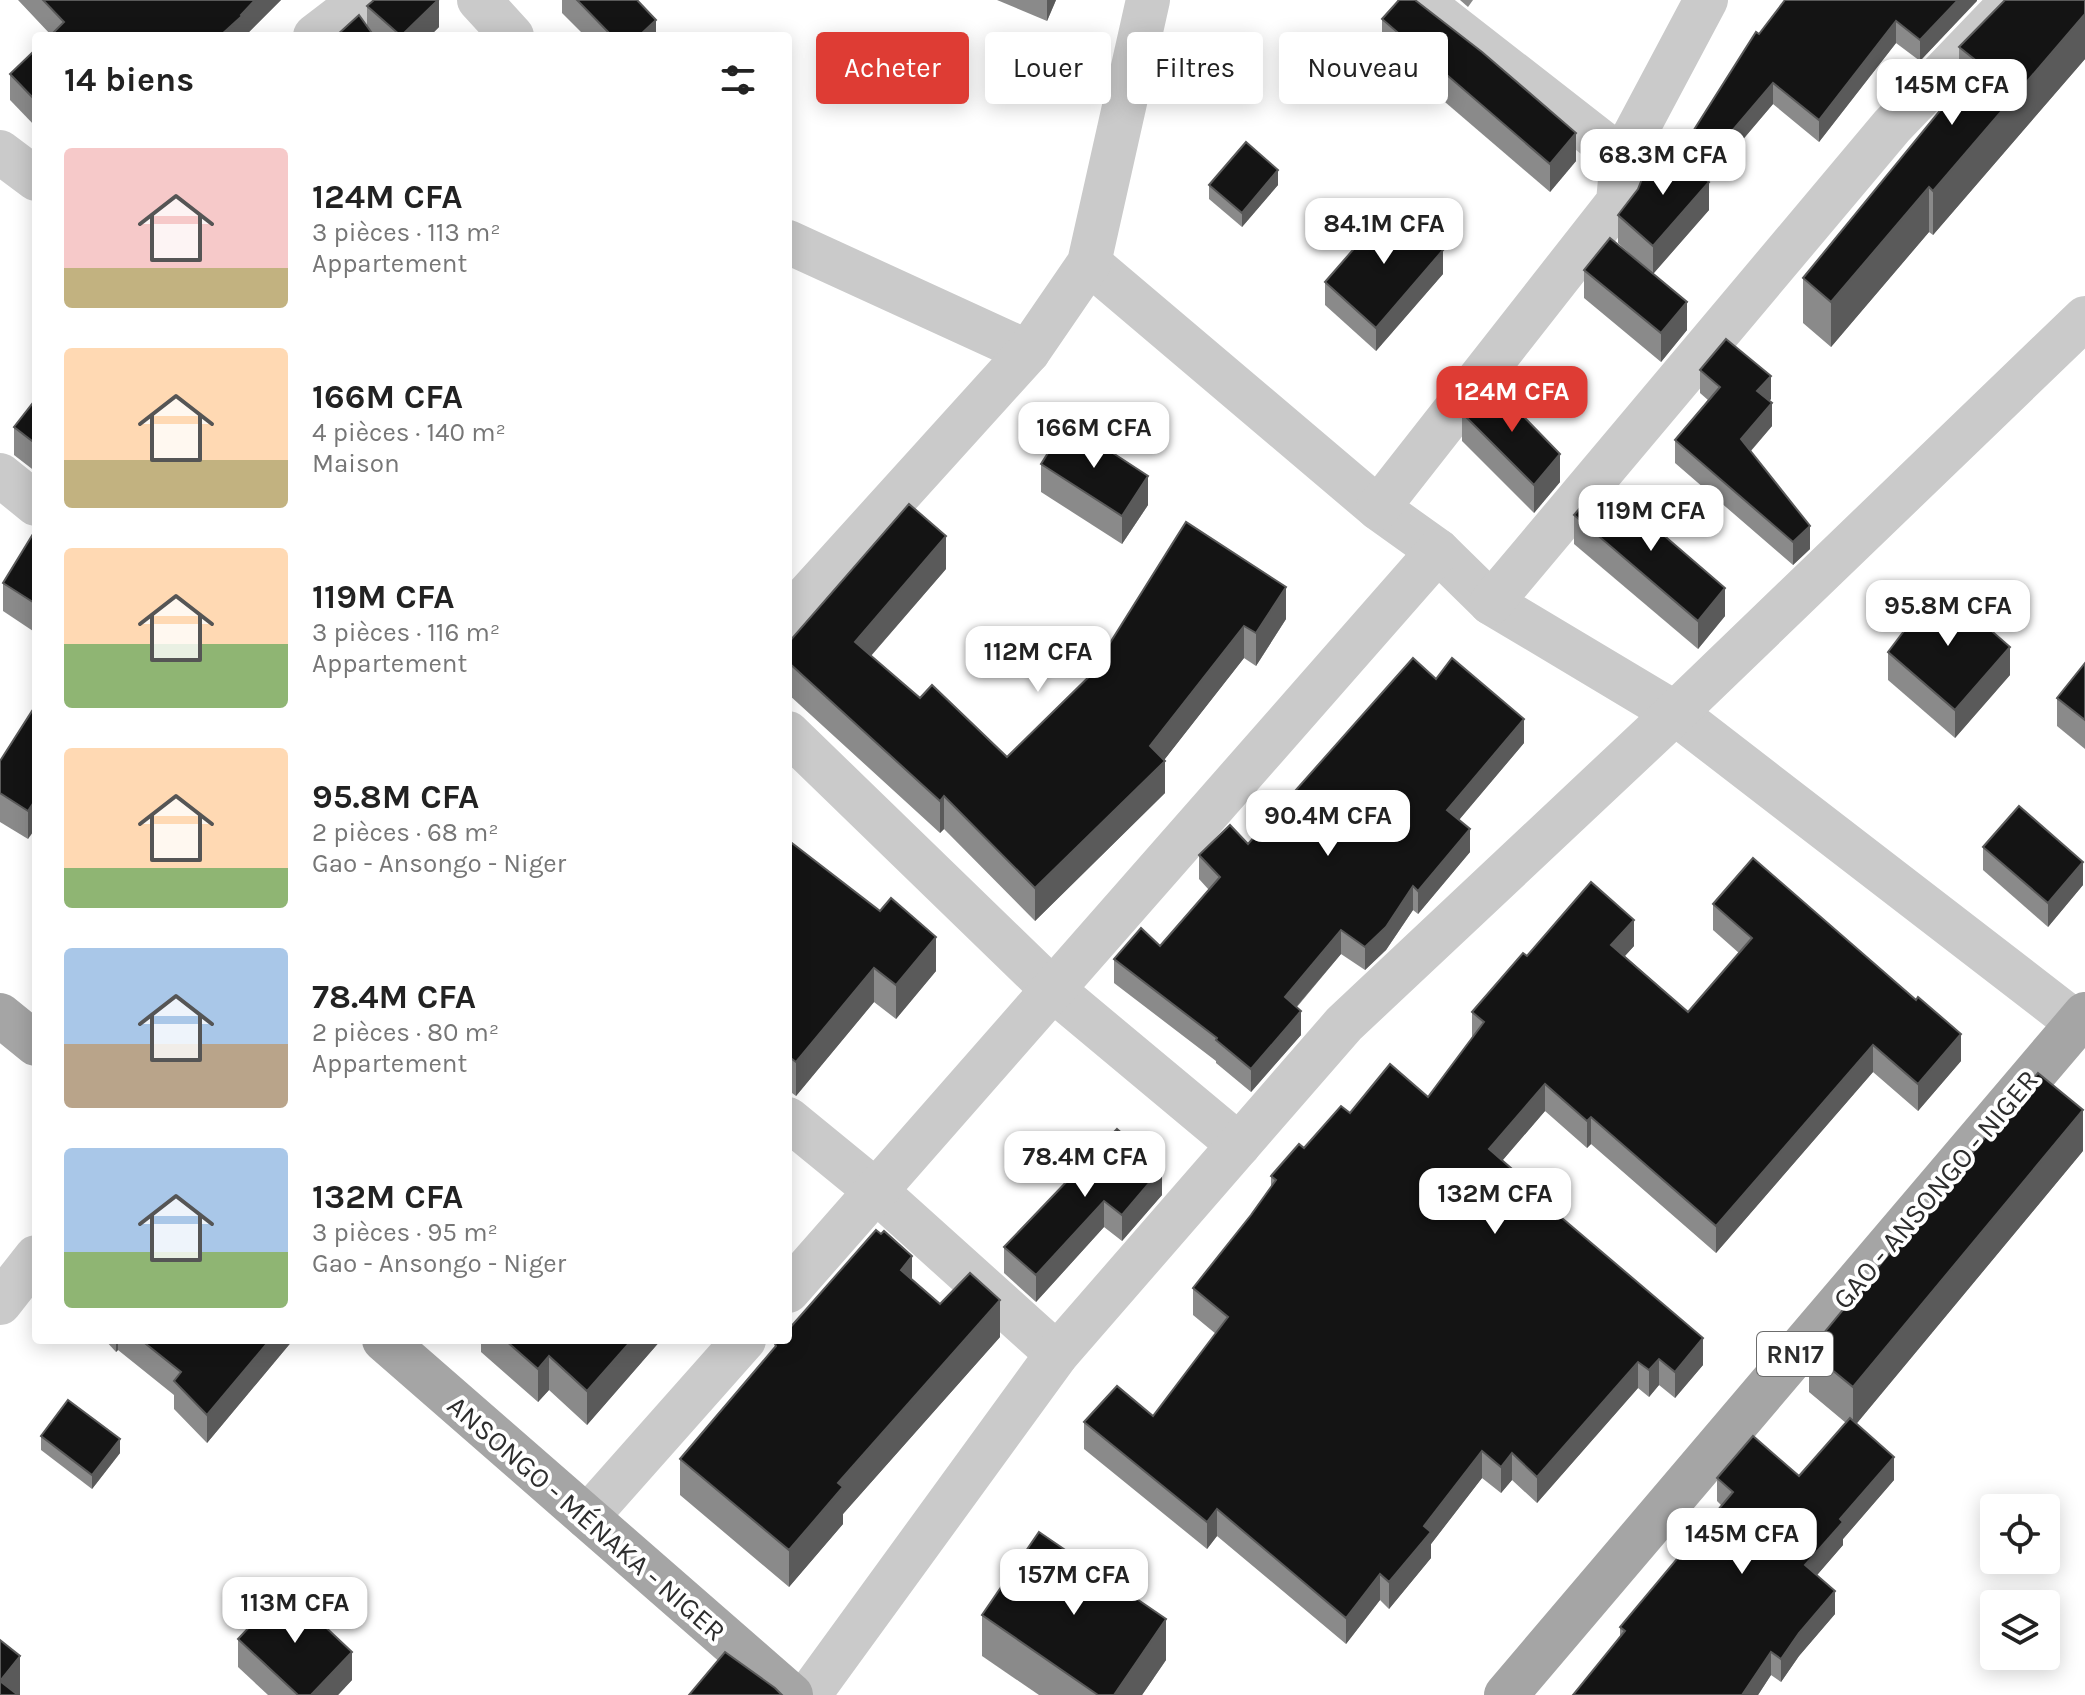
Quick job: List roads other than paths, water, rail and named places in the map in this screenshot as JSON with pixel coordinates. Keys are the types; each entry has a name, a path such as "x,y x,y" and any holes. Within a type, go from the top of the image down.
{"main road":[{"path":"0,1015 32,1041"},
{"name":"GAO - ANSONGO - NIGER","path":"1506,1695 2081,1018"},
{"name":"ANSONGO - MÉNAKA - NIGER","path":"389,1344 791,1695"}],"street":[{"path":"320,32 362,0"},
{"path":"479,0 508,32"},
{"path":"792,613 1028,352 1089,263 1148,0"},
{"path":"1419,0 1622,158"},
{"path":"1378,508 1618,202 1622,158 1706,0"},
{"path":"1491,603 1892,126 2013,0"},
{"path":"0,152 32,176"},
{"path":"792,244 1028,352"},
{"path":"1089,263 1378,508 1438,551 1491,603 1675,713 2081,1018"},
{"path":"809,1695 1057,1354 1344,1024 1675,713 2085,318"},
{"path":"0,475 32,501"},
{"path":"792,1286 1438,551"},
{"path":"792,737 1052,989 1239,1145"},
{"path":"792,1122 876,1191 1057,1354"},
{"path":"0,1303 32,1262"},
{"path":"587,1517 740,1344"}]}
